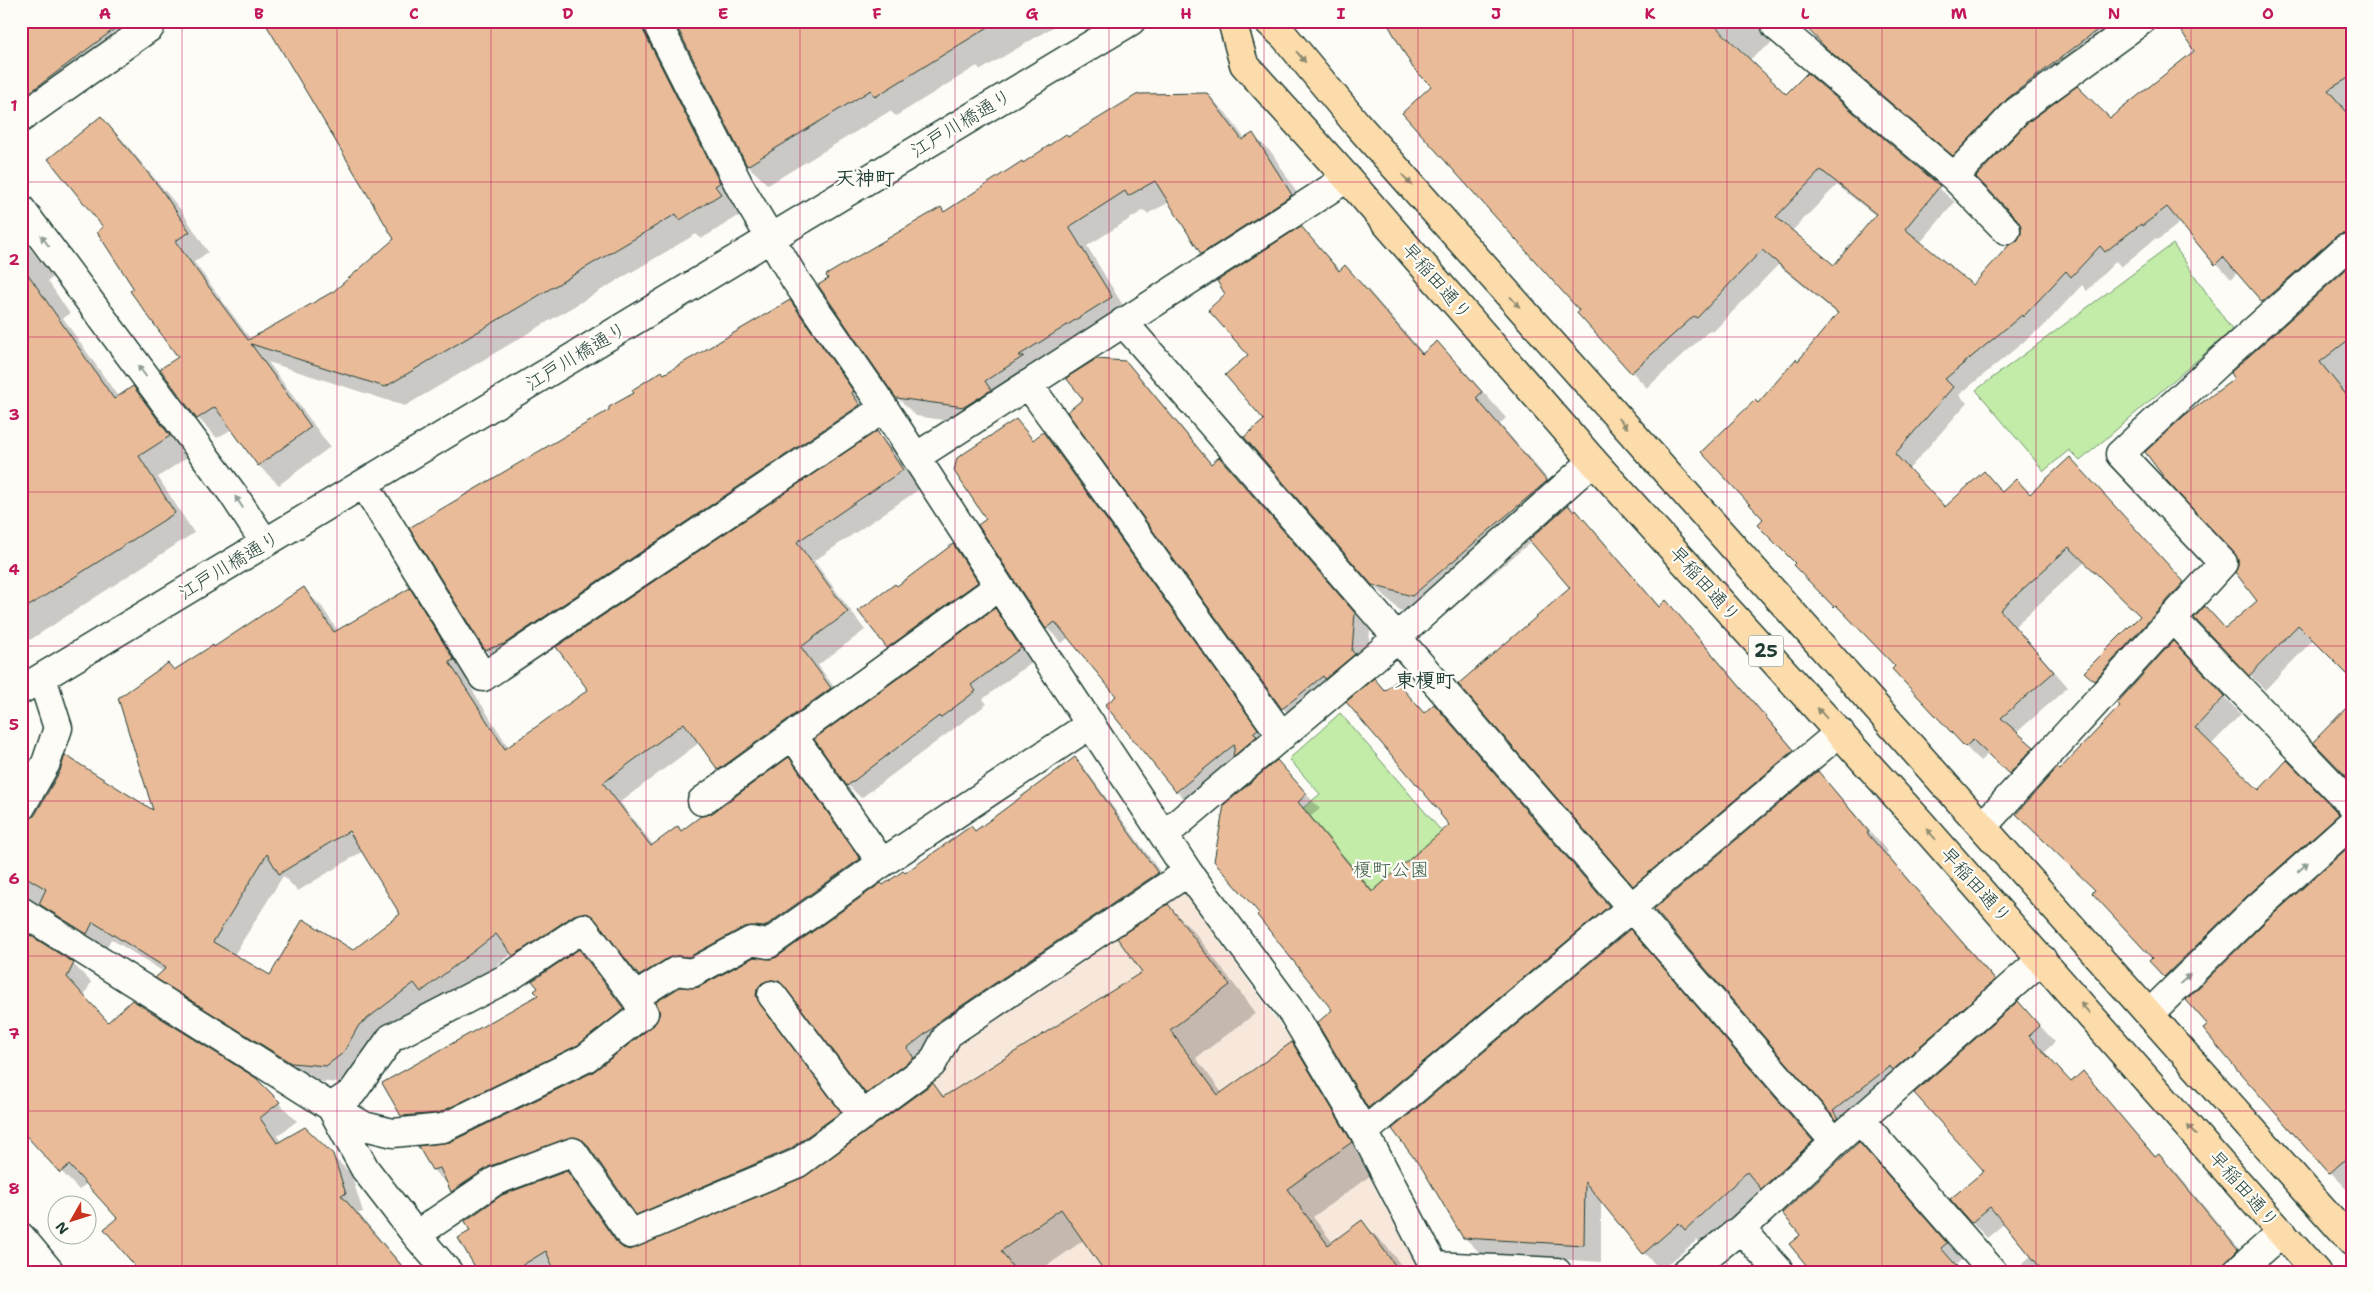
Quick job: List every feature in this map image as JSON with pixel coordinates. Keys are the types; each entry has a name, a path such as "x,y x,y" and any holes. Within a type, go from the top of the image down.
{"main road":[{"name":"早稲田通り","path":"1232,21 1244,64 1347,178 1593,461 1840,732 2042,959 2316,1272"},
{"name":"25","path":"1268,21 1285,37 1356,123 2352,1242"}],"street":[{"path":"21,118 150,27 146,21"},
{"path":"656,21 740,187 796,281 884,408 1188,872 1294,1015 1364,1132 1434,1266 1557,1272"},
{"name":"江戸川橋通り","path":"32,684 770,238 1094,31 1131,21"},
{"path":"1954,177 2017,111 2140,21"},
{"path":"1776,23 1954,177 2006,230"},
{"path":"916,457 1347,178"},
{"path":"21,209 233,494 265,543"},
{"path":"1983,826 2223,563 2120,454 2220,361 2346,249"},
{"path":"1123,322 1835,1142"},
{"path":"1028,384 1282,736"},
{"path":"364,484 483,677 884,408"},
{"path":"1164,835 1397,638 1593,461"},
{"path":"702,801 999,586"},
{"path":"2172,618 2352,804"},
{"path":"21,807 46,763 58,728 32,684"},
{"path":"635,996 676,971 692,973 751,941 768,944 882,863 1091,724"},
{"path":"1364,1132 1840,732"},
{"path":"793,736 882,863"},
{"path":"2150,1013 2256,909 2352,823"},
{"path":"416,1235 495,1181 573,1152 630,1234 798,1163 932,1064 948,1034 1188,872"},
{"path":"21,911 332,1107 364,1126 393,1133 443,1128 586,1058 644,1013 635,996 583,928 508,978 391,1038 352,1093 332,1107"},
{"path":"1686,1272 1741,1229 1835,1142 2042,959"},
{"path":"772,995 863,1116"},
{"path":"332,1107 365,1169 416,1235 448,1272"},
{"path":"1861,1121 1993,1272"},
{"path":"1741,1229 1780,1272"},
{"path":"2237,1272 2282,1232"},
{"path":"21,1237 50,1272"}],"shaded area":[{"path":"1184,892 1312,1069 1420,1272 634,1272 613,1238 647,1233 795,1182 948,1061 955,1048"}],"green space":[{"path":"2173,244 2232,330 2080,461 2069,450 2044,471 1976,390"},
{"name":"榎町公園","path":"1340,713 1480,876 1383,958 1278,829 1320,794 1289,759"}],"building":[{"path":"21,21 125,21 21,99"},
{"path":"264,21 641,21 642,28 720,183 715,186 721,194 680,220 676,214 385,387 251,344 311,427 258,466 215,407 197,419 160,369 178,357 130,291 134,289 97,232 103,227 48,159 101,116 161,189 190,232 175,241 248,340 334,291 394,239"},
{"path":"674,21 998,21 875,97 871,90 747,166"},
{"path":"1386,21 1710,21 1786,94 1807,73 1940,186 1905,229 1973,285 2009,245 2017,241 2021,234 2021,226 2017,219 1976,177 2027,123 2077,86 2110,118 2194,51 2175,21 2352,21 2352,76 2328,90 2352,118 2352,235 2342,234 2335,237 2262,302 2223,257 2215,265 2167,207 2142,226 2141,224 2105,252 2100,246 2071,277 2066,271 2023,317 2022,315 1945,379 1953,387 1895,454 1945,507 1984,471 2002,492 2016,479 2030,494 2070,457 2184,582 2094,681 2084,672 2140,616 2069,547 2000,610 2054,672 2001,718 2034,747 2009,774 1973,740 1965,747 1892,669 1895,666 1836,605 1834,607 1793,565 1795,563 1757,525 1763,519 1701,452 1755,400 1758,403 1796,359 1798,361 1838,313 1762,250 1697,318 1694,316 1631,373 1577,313 1579,310 1402,113 1431,86 1413,68","holes":["1821,170 1876,214 1834,265 1776,217"]},
{"path":"1800,21 2109,21 2008,98 1953,156 1825,47"},
{"path":"1207,93 1242,140 1253,133 1292,195 1201,254 1155,181 1128,196 1125,191 1069,227 1112,297 1018,356 1024,356 985,381 991,390 964,407 896,398 818,285 828,279 826,275 941,207 944,212 1066,134 1068,137 1138,94"},
{"path":"1301,226 1339,271 1345,265 1422,354 1437,341 1482,392 1476,398 1547,481 1412,596 1372,585 1244,437 1264,420 1225,375 1248,355 1208,310 1225,294 1217,281"},
{"path":"21,264 114,399 133,386 170,436 139,456 175,513 21,611"},
{"path":"2352,264 2352,337 2320,362 2352,402 2352,679 2298,625 2249,676 2194,618 2205,606 2225,628 2257,601 2235,572 2238,566 2238,559 2166,480 2145,452 2185,415 2234,379 2230,373"},
{"path":"790,300 854,392 851,392 860,405 504,644 485,650 409,528 609,410 609,407 634,393 632,390 662,371 664,374"},
{"path":"1096,359 1126,361 1211,464 1219,457 1355,613 1352,651 1355,654 1325,679 1323,676 1282,709 1067,412 1083,399 1066,378"},
{"path":"1016,419 1033,440 1043,432 1258,729 1253,733 1257,736 1233,757 1235,744 1176,792 1105,705 1116,696 1055,622 1046,629 978,525 986,519 954,471 957,458"},
{"path":"877,431 903,470 797,542 848,612 801,647 831,688 718,770 684,723 603,783 651,846 678,826 681,831 701,816 711,814 789,757 860,859 764,927 744,927 689,957 677,956 668,958 639,976 595,919 589,914 581,913 574,915 513,956 496,934 421,992 414,983 359,1025 343,1053 326,1066 291,1063 155,978 166,968 93,922 87,934 39,904 46,889 21,874 21,823 35,815 60,771 65,755 153,810 118,698 168,663 174,670 213,645 214,647 304,587 334,632 410,588 454,660 449,662 505,749 588,690 556,647","holes":["349,831 400,914 353,950 303,919 270,975 213,942 267,854 279,874"]},
{"path":"1568,505 1574,512 1576,510 1659,607 1666,600 1794,750 1633,886 1458,684 1570,588 1529,540"},
{"path":"953,544 978,582 887,648 858,611 895,584 897,586"},
{"path":"995,608 1021,648 971,685 976,691 940,718 939,716 847,786 814,739"},
{"path":"2173,641 2225,696 2195,728 2259,790 2287,760 2339,814 2246,897 2164,977 2149,961 2152,958 2092,893 2095,890 2016,814 2057,768 2059,770 2120,706 2117,703"},
{"path":"1374,678 1385,691 1396,681 1424,713 1434,704 1609,906 1368,1108 1317,1023 1332,1010 1257,915 1259,913 1214,861 1224,805 1277,760 1307,794 1298,802 1372,892 1449,825 1441,813 1346,702"},
{"path":"2352,702 2352,782 2313,742"},
{"path":"1075,757 1158,873 939,1021 907,1048 914,1058 866,1094 784,986 779,981 771,980 762,983 757,989 756,996 760,1004 841,1112 790,1149 636,1215 586,1143 575,1137 490,1166 451,1192 440,1168 432,1170 418,1146 450,1142 593,1072 654,1025 660,1013 656,1002 680,987 699,987 754,957 771,959 777,957 881,883 883,885 903,871 905,873 971,826 975,831"},
{"path":"1818,771 1869,832 1867,833 1995,980 1893,1070 1890,1066 1833,1111 1839,1118 1836,1120 1654,909"},
{"path":"2352,844 2352,1153 2329,1174 2203,1029 2208,1025 2186,1000 2267,920"},
{"path":"1168,904 1230,985 1170,1030 1218,1095 1292,1042 1352,1142 1287,1189 1328,1245 1362,1220 1400,1272 1105,1272 1061,1209 1001,1251 1016,1272 555,1272 546,1251 511,1272 478,1272 458,1238 470,1231 465,1221 502,1195 567,1171 617,1243 623,1248 630,1250 804,1177 933,1083 943,1097 1142,972 1117,938"},
{"path":"1630,929 1813,1141 1761,1189 1747,1172 1685,1230 1679,1223 1643,1254 1585,1182 1584,1245 1463,1238 1423,1170 1392,1129"},
{"path":"25,932 74,963 67,977 108,1022 132,1000 256,1078 280,1102 260,1118 277,1143 305,1127 333,1154 346,1194 341,1195 407,1272 140,1272 104,1229 117,1218 69,1165 60,1173 21,1130 21,941"},
{"path":"579,949 624,1009 578,1045 439,1113 401,1116 382,1083 538,995 534,991 538,988 532,981"},
{"path":"2018,1001 2040,1026 2029,1036 2071,1082 2083,1071 2155,1157 2159,1154 2238,1250 2216,1272 2044,1272 1990,1207 1971,1223 1950,1199 1984,1171 1914,1093"},
{"path":"1859,1142 1947,1243 1941,1248 1962,1272 1812,1272 1789,1244 1800,1235 1782,1213"}],"district":[{"name":"天神町","path":"865,178"},
{"name":"東榎町","path":"1425,680"}]}
